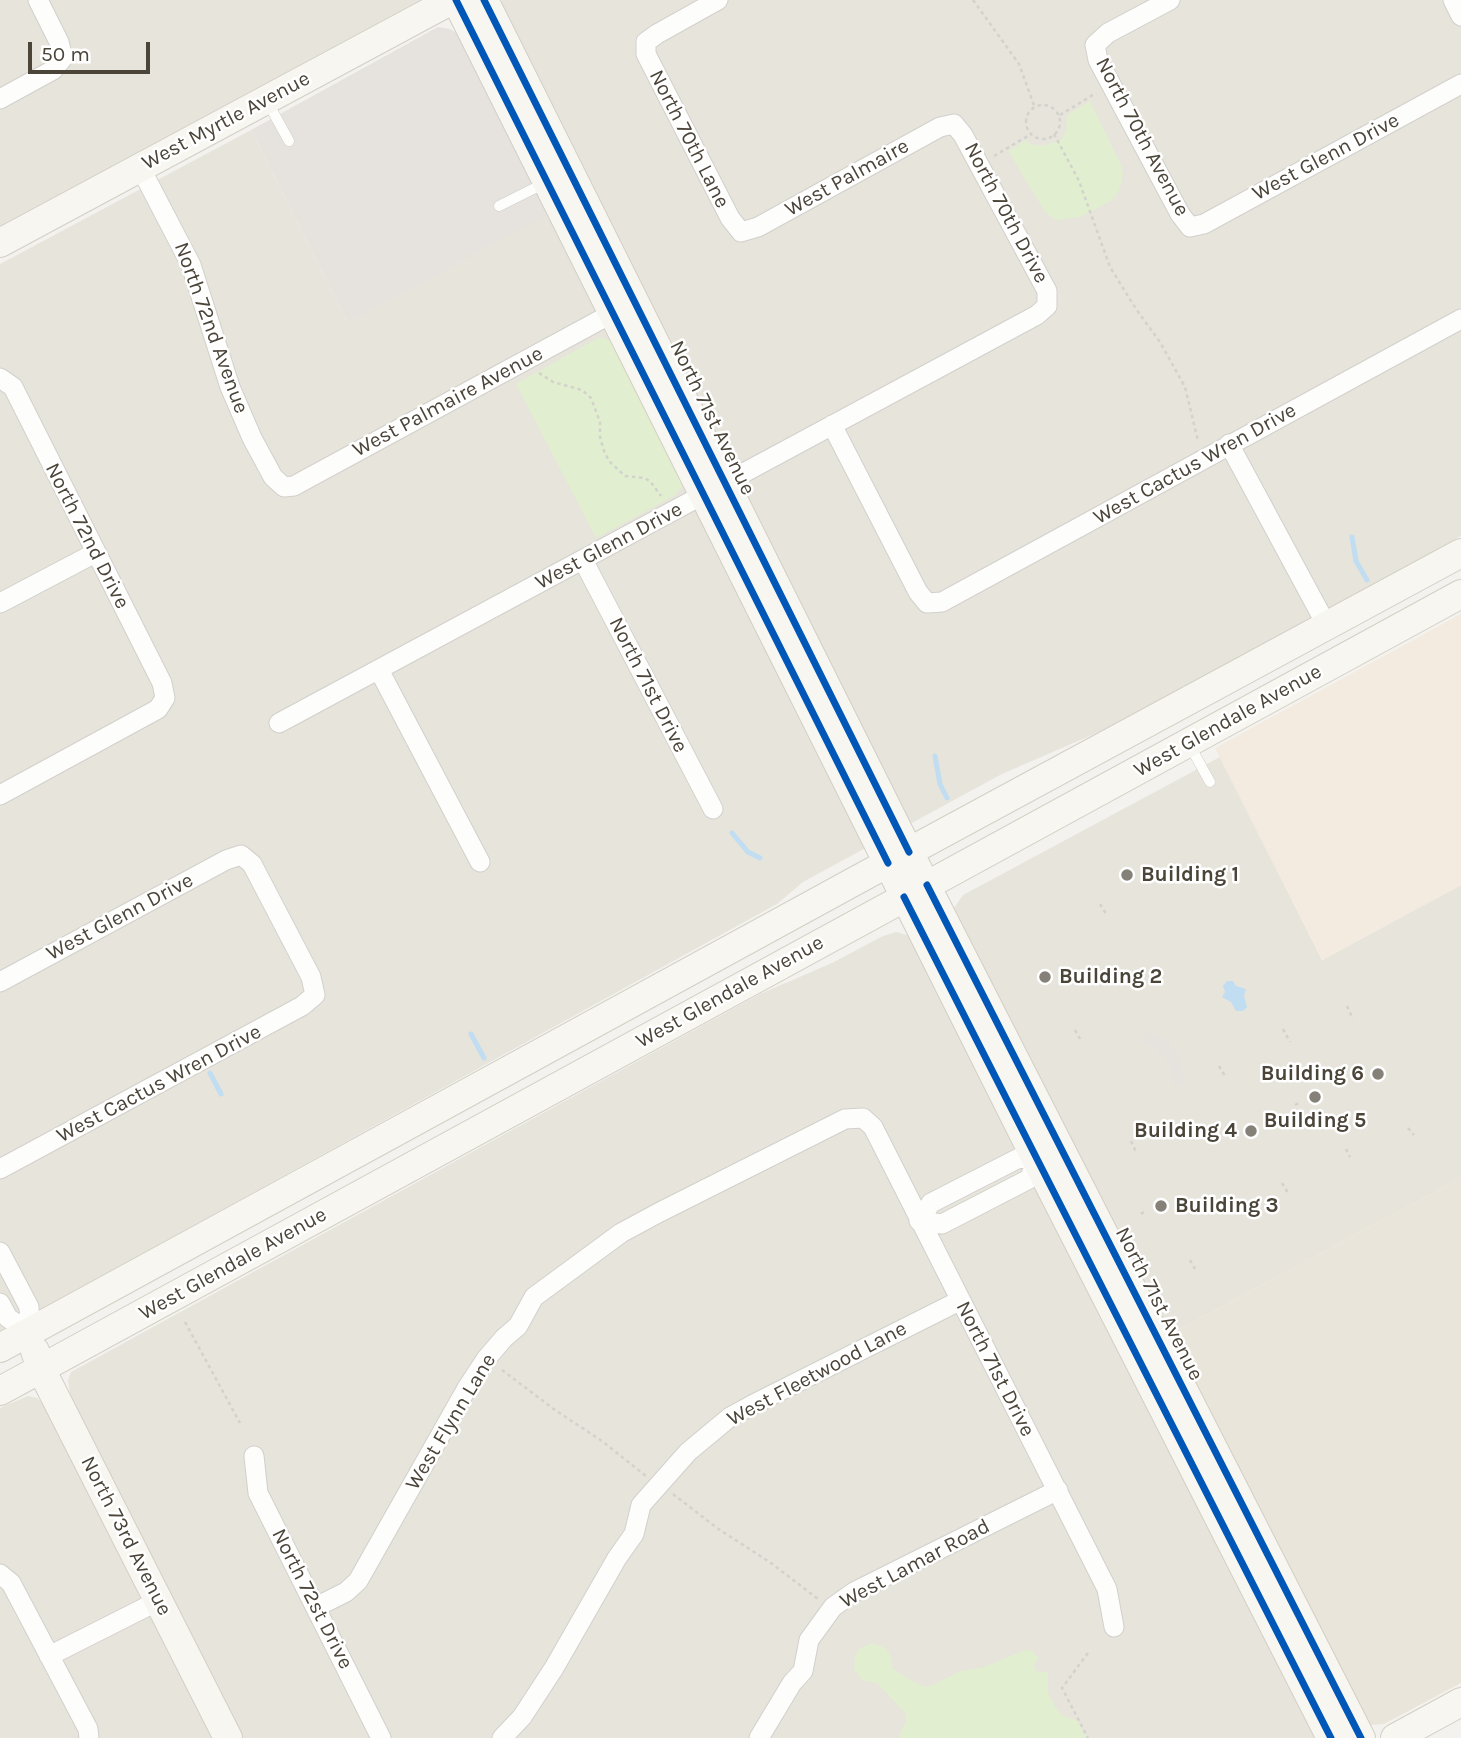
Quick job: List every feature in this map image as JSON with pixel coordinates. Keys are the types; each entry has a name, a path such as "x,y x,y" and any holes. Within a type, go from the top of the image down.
{"street":[{"path":"0,99 53,70 63,58 59,42 38,0"},
{"name":"West Myrtle Avenue","path":"0,243 454,0"},
{"name":"North 71st Avenue","path":"454,0 611,314 714,489"},
{"name":"North 71st Avenue","path":"484,0 714,489 1049,1155 1331,1738"},
{"name":"North 70th Lane","path":"718,0 657,34 646,43 646,54 730,218 741,232"},
{"name":"North 70th Avenue","path":"1170,0 1108,33 1095,45 1098,60 1111,85 1180,214 1190,227"},
{"path":"1453,0 1461,16"},
{"name":"West Glenn Drive","path":"1190,227 1204,224 1461,85"},
{"name":"West Palmaire","path":"741,232 758,227 940,127 954,124"},
{"name":"North 70th Drive","path":"954,124 964,135 1047,291 1047,306"},
{"name":"North 72nd Avenue","path":"140,167 191,265 230,387 252,438 273,477 284,487"},
{"name":"West Glenn Drive","path":"279,723 1037,315 1047,306"},
{"name":"West Palmaire Avenue","path":"284,487 294,486 611,314"},
{"name":"West Cactus Wren Drive","path":"832,425 918,592 927,603 943,602 1461,319"},
{"name":"North 72nd Drive","path":"0,795 158,709 165,698 162,683 13,387 1,378"},
{"path":"1229,444 1327,626"},
{"path":"0,603 95,553"},
{"name":"West Glendale Avenue","path":"0,1348 1461,553"},
{"name":"North 71st Drive","path":"583,560 713,809"},
{"name":"West Glendale Avenue","path":"0,1391 1461,594"},
{"path":"379,670 480,862"},
{"name":"West Glenn Drive","path":"0,982 226,860 241,855 251,864 311,977 315,995"},
{"name":"West Cactus Wren Drive","path":"0,1170 302,1006 315,995"},
{"name":"North 71st Drive","path":"863,1118 873,1127 1107,1589 1114,1627"},
{"name":"West Flynn Lane","path":"316,1607 346,1592 358,1581 461,1397 486,1359 518,1326 534,1297 621,1233 650,1217 845,1119 863,1118"},
{"path":"919,1221 942,1224 1029,1179 1049,1155"},
{"name":"North 71st Avenue","path":"1049,1155 1361,1738"},
{"name":"North 73rd Avenue","path":"0,1252 29,1307 30,1332 41,1369 228,1738"},
{"name":"West Fleetwood Lane","path":"502,1738 522,1717 554,1668 617,1558 634,1534 641,1505 688,1452 723,1423 752,1405 959,1301"},
{"path":"0,1303 8,1318 30,1332"},
{"name":"North 72st Drive","path":"254,1456 258,1493 382,1738"},
{"name":"West Lamar Road","path":"760,1738 792,1683 803,1671 809,1640 833,1607 854,1592 1058,1490"},
{"path":"0,1574 11,1583 88,1729 89,1738"},
{"path":"50,1656 159,1601"},
{"path":"1395,1738 1461,1702"}],"lane":[{"path":"267,99 289,141"},
{"path":"499,206 546,183"},
{"path":"1188,743 1210,782"}],"path":[{"path":"972,0 1019,64 1035,108"},
{"path":"1058,116 1111,85"},
{"path":"1048,106 1055,110 1059,127 1054,134 1041,139 1031,134 1027,120 1035,108 1048,106"},
{"path":"979,165 1031,134"},
{"path":"1054,134 1079,181 1110,267 1160,342 1185,387 1199,444"},
{"path":"529,359 540,375 553,382 582,390 591,398 600,422 604,451 609,460 625,476 650,481 669,514"},
{"path":"1100,904 1106,914"},
{"path":"1347,1006 1353,1019"},
{"path":"1283,1029 1290,1042"},
{"path":"1075,1030 1080,1039"},
{"path":"1219,1066 1225,1076"},
{"path":"1265,1121 1270,1118"},
{"path":"1408,1128 1414,1135"},
{"path":"1131,1142 1136,1152"},
{"path":"1346,1149 1350,1157"},
{"path":"1282,1183 1288,1193"},
{"path":"1190,1260 1195,1269"},
{"path":"186,1322 240,1423"},
{"path":"498,1367 602,1441 648,1478"},
{"path":"670,1492 822,1602"},
{"path":"1088,1653 1062,1688 1088,1738"}],"shaded area":[{"path":"0,0 420,0 0,227"},
{"path":"502,0 1461,0 1461,536 1101,731 1002,774 803,882 777,904 0,1332 0,264 251,130 348,322"},
{"path":"438,27 458,34 551,213 348,322 251,130"},
{"path":"1461,614 1461,885 1322,960 1215,748"},
{"path":"1220,757 1322,960 1461,885 1461,1178 1167,1336 955,916 954,908 963,895"},
{"path":"896,932 910,936 1318,1738 243,1738 71,1400 68,1380 71,1372 760,994"},
{"path":"1147,1031 1161,1037 1174,1049 1183,1068 1185,1084 1173,1085 1174,1078 1167,1060 1155,1048 1143,1043"},
{"path":"1461,1178 1461,1683 1384,1724 1365,1724 1167,1336"},
{"path":"28,1396 37,1398 45,1406 212,1738 0,1738 0,1408"}],"green space":[{"path":"1090,101 1121,165 1123,175 1119,191 1111,201 1080,217 1056,220 1045,212 1008,151 1026,140 1031,144 1043,146 1061,140 1066,131 1067,115"},
{"path":"598,338 611,340 682,478 683,486 674,496 596,538 516,384"},
{"path":"869,1644 887,1649 892,1668 925,1687 958,1672 984,1667 1030,1650 1039,1658 1034,1665 1035,1670 1048,1672 1048,1692 1055,1707 1063,1716 1077,1720 1086,1738 898,1738 906,1722 905,1713 877,1683 862,1680 854,1669 858,1650"}],"water":[{"path":"1227,981 1233,981 1236,986 1246,989 1244,996 1247,1007 1243,1011 1236,1011 1231,1002 1222,997 1225,992 1223,986"}],"waterway":[{"path":"1352,537 1356,561 1367,580"},
{"path":"935,756 940,784 947,798"},
{"path":"732,833 748,852 760,858"},
{"path":"471,1034 484,1058"},
{"path":"210,1073 221,1094"}],"cycle path":[{"path":"456,0 888,863"},
{"path":"484,0 909,852"},
{"path":"927,885 1361,1738"},
{"path":"904,897 1331,1738"}],"place":[{"name":"Building 1","path":"1127,875"},
{"name":"Building 2","path":"1045,977"},
{"name":"Building 6","path":"1378,1074"},
{"name":"Building 5","path":"1315,1097"},
{"name":"Building 4","path":"1251,1131"},
{"name":"Building 3","path":"1161,1206"}]}
